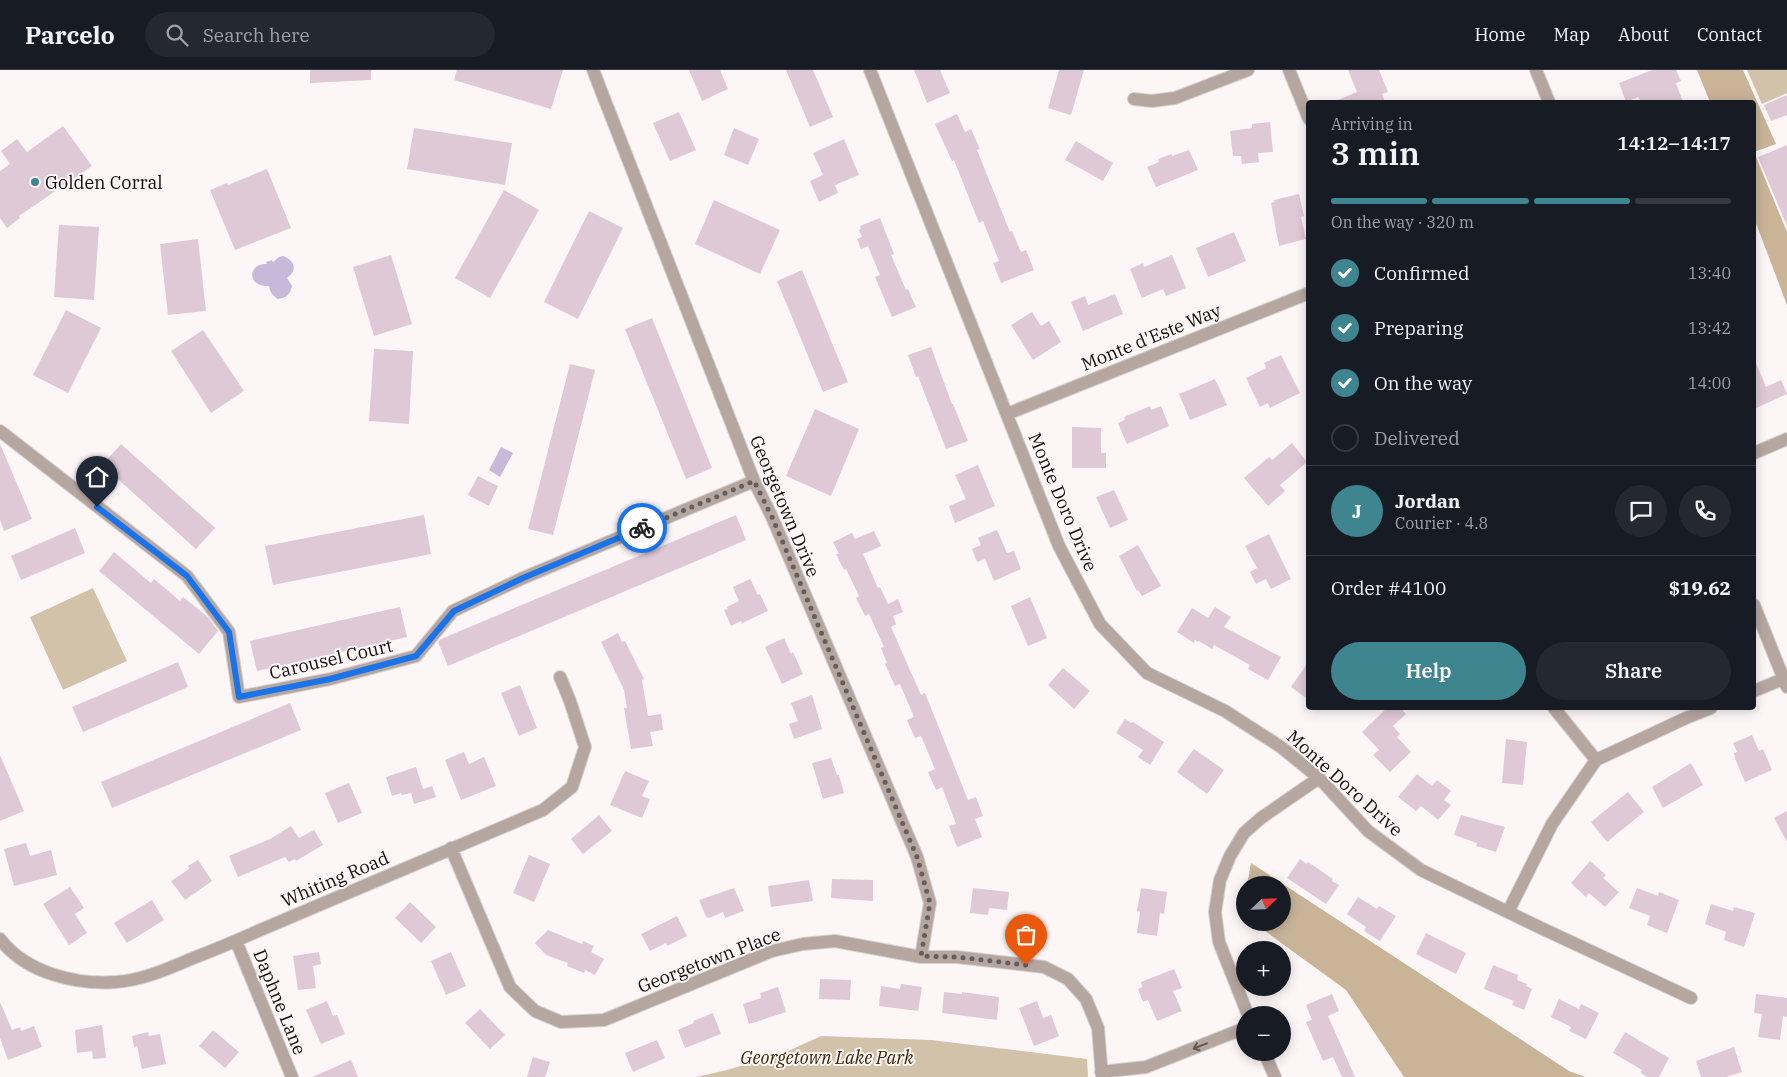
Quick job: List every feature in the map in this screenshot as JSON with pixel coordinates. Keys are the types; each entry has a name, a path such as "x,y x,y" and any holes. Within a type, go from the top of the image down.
{"street":[{"name":"Georgetown Drive","path":"593,70 754,481 772,517 917,857 930,903 921,956"},
{"name":"Monte Doro Drive","path":"870,70 1058,546 1100,624 1147,672 1226,711 1281,747 1319,778 1368,831 1421,870 1691,998"},
{"path":"1134,99 1152,101 1175,98 1248,70"},
{"path":"1289,70 1306,112"},
{"path":"1536,70 1548,100"},
{"name":"Monte d'Este Way","path":"1007,414 1306,294"},
{"name":"Carousel Court","path":"0,431 187,576 229,632 239,697 330,679 416,656 454,611 523,578 754,481"},
{"path":"1756,452 1787,439"},
{"path":"1756,610 1785,683 1756,690"},
{"name":"Whiting Road","path":"2,948 38,968 68,979 90,982 117,982 149,976 236,941 543,810 572,787 584,747 570,701 560,677"},
{"path":"1556,710 1596,760"},
{"path":"1508,912 1552,824 1596,760 1706,710"},
{"path":"1244,1006 1219,942 1215,912 1220,880 1230,856 1244,833 1261,818 1319,778"},
{"name":"Georgetown Place","path":"451,848 510,986 535,1011 561,1022 604,1020 772,951 803,944 835,941 921,956 957,957 1044,967 1068,979 1086,999 1098,1028 1102,1075 1146,1067 1236,1032"},
{"name":"Daphne Lane","path":"236,941 292,1077"},
{"path":"1268,1061 1275,1077"}],"green space":[{"path":"1747,70 1787,70 1787,93 1762,104"},
{"path":"93,588 127,661 63,690 30,617"},
{"name":"Georgetown Lake Park","path":"821,1036 931,1040 1087,1059 1088,1077 696,1077 784,1053"}],"shaded area":[{"path":"1697,70 1743,70 1776,144 1756,151 1756,100 1709,100"},
{"path":"1756,157 1787,232 1787,305 1756,223"},
{"path":"283,256 293,263 294,269 287,278 292,286 290,292 287,296 278,299 274,296 269,286 256,283 252,275 256,267 261,264 267,264 266,262 272,260 273,262"},
{"path":"501,447 513,453 500,477 489,470"},
{"path":"1251,863 1271,876 1249,876"},
{"path":"1291,889 1569,1071 1585,1077 1404,1077 1346,990 1291,950 1291,941 1279,941 1265,931 1291,931"}],"building":[{"path":"310,70 371,70 371,80 310,83"},
{"path":"457,70 563,70 551,109 454,80"},
{"path":"689,70 720,70 728,89 702,101"},
{"path":"786,70 813,70 833,117 810,127"},
{"path":"914,70 940,70 950,93 927,103"},
{"path":"1059,70 1084,70 1071,115 1048,108"},
{"path":"1348,70 1379,70 1388,92 1382,94 1384,100 1338,100 1357,92"},
{"path":"1652,70 1676,70 1681,81 1676,83 1682,100 1640,100 1638,97 1625,100 1619,83"},
{"path":"1787,95 1787,115 1771,121 1764,105"},
{"path":"679,112 696,150 670,161 653,123"},
{"path":"957,114 965,132 971,129 980,149 977,150 1010,232 1012,231 1021,252 1026,250 1034,270 1001,283 993,263 999,261 983,221 979,223 954,160 952,161 935,124"},
{"path":"1270,122 1273,152 1258,153 1259,162 1242,164 1241,156 1233,156 1230,131 1252,128 1252,124"},
{"name":"Golden Corral","path":"63,126 92,166 19,216 20,218 7,228 0,218 0,171 10,164 1,151 17,139 27,152"},
{"path":"414,128 512,143 505,185 407,169"},
{"path":"734,128 759,139 748,165 724,155"},
{"path":"844,139 859,175 835,185 838,193 819,202 810,181 823,175 813,153"},
{"path":"1076,141 1113,163 1103,181 1065,160"},
{"path":"1787,145 1787,226 1758,157"},
{"path":"1189,150 1198,170 1156,187 1147,167 1159,162 1158,159"},
{"path":"267,169 291,228 235,250 210,190 227,183 228,185"},
{"path":"504,190 539,210 490,298 455,278"},
{"path":"1299,194 1304,216 1301,217 1306,239 1279,246 1271,203 1274,200"},
{"path":"714,200 780,230 760,274 695,244"},
{"path":"589,211 623,228 578,319 544,302"},
{"path":"880,218 894,254 891,255 906,290 908,289 916,307 892,317 875,277 880,275 868,246 861,249 857,239 862,237 859,230 861,229 860,226"},
{"path":"59,225 99,227 94,300 54,297"},
{"path":"1234,232 1246,261 1208,277 1196,248"},
{"path":"198,239 206,311 168,315 160,244"},
{"path":"391,255 412,324 374,336 353,267"},
{"path":"1172,255 1186,288 1166,296 1163,289 1142,298 1130,269 1143,263 1144,267"},
{"path":"802,270 848,382 823,392 777,281"},
{"path":"1115,294 1123,314 1083,331 1071,302 1085,296 1088,305"},
{"path":"66,310 101,328 68,393 33,375"},
{"path":"1032,312 1041,326 1049,321 1061,342 1033,360 1011,325"},
{"path":"652,318 712,468 686,479 625,329"},
{"path":"203,330 244,391 211,413 171,351"},
{"path":"931,347 968,441 946,449 908,355"},
{"path":"374,349 413,351 409,424 369,421"},
{"path":"1281,355 1300,393 1270,408 1268,403 1260,407 1246,378 1266,368 1264,363"},
{"path":"1756,363 1766,387 1781,380 1787,394 1756,408"},
{"path":"570,364 595,370 553,535 528,529"},
{"path":"1215,379 1227,405 1190,420 1179,394"},
{"path":"1150,406 1151,410 1161,406 1169,426 1127,444 1118,423 1125,420 1124,417"},
{"path":"815,409 859,429 831,496 786,476"},
{"path":"1072,427 1101,428 1101,453 1106,453 1106,468 1072,468"},
{"path":"1292,443 1306,463 1280,485 1285,491 1268,506 1244,478 1269,457 1272,460"},
{"path":"0,444 32,519 4,531 0,520"},
{"path":"121,444 215,528 196,549 102,465"},
{"path":"978,465 995,506 955,523 949,506 966,499 955,475"},
{"path":"478,476 498,486 489,506 468,495"},
{"path":"1114,490 1128,520 1110,528 1096,497"},
{"path":"424,515 431,554 273,585 265,546"},
{"path":"736,515 746,540 448,666 438,642 441,639"},
{"path":"75,528 85,553 21,580 11,556"},
{"path":"997,530 1007,553 1014,551 1021,569 994,581 985,559 977,562 972,549 981,545 978,538"},
{"path":"874,531 881,546 863,554 878,588 880,587 888,604 898,599 903,612 893,616 896,624 891,627 921,695 925,693 968,800 976,797 983,816 975,819 982,837 957,847 949,826 956,824 942,787 936,790 928,772 935,769 921,736 915,738 907,720 914,717 900,684 895,686 885,664 887,663 881,648 884,647 869,614 865,616 856,598 859,596 846,569 844,570 836,554 839,554 833,542 852,533 855,539"},
{"path":"1269,534 1291,579 1271,589 1266,579 1256,584 1250,572 1257,568 1245,546"},
{"path":"1138,545 1161,586 1142,596 1137,591 1119,556"},
{"path":"114,552 151,583 154,579 180,601 183,597 208,617 218,631 199,654 99,571"},
{"path":"750,579 768,611 731,626 724,610 739,601 733,587"},
{"path":"1030,597 1047,638 1028,646 1011,606"},
{"path":"400,607 407,637 257,671 250,641"},
{"path":"1215,607 1231,617 1224,627 1281,657 1268,680 1248,669 1250,665 1214,645 1212,649 1199,641 1195,640 1194,643 1177,632 1192,608 1208,618"},
{"path":"618,633 622,642 625,641 644,679 642,680 648,716 661,714 663,730 650,732 653,746 631,749 624,708 627,708 624,690 601,642"},
{"path":"784,638 803,674 782,684 765,647"},
{"path":"178,662 188,687 83,732 72,707"},
{"path":"1306,665 1306,698 1291,687"},
{"path":"1063,668 1090,691 1074,709 1048,685"},
{"path":"520,685 537,728 519,736 501,693"},
{"path":"812,695 822,729 794,739 789,724 798,721 791,703"},
{"path":"290,703 301,730 112,808 101,782"},
{"path":"1385,710 1402,710 1406,714 1393,726 1400,734 1397,737 1411,752 1390,772 1373,755 1379,750 1362,732"},
{"path":"1125,719 1164,742 1150,765 1138,757 1143,750 1116,733"},
{"path":"1752,735 1759,751 1763,749 1772,770 1745,782 1736,761 1734,753 1737,752 1733,743"},
{"path":"1506,739 1527,742 1523,785 1502,783"},
{"path":"1194,749 1224,770 1207,794 1177,772"},
{"path":"464,752 469,764 484,757 496,786 461,800 445,760"},
{"path":"0,755 24,811 0,821"},
{"path":"831,758 837,775 839,775 844,793 823,799 812,763"},
{"path":"1691,763 1703,785 1663,808 1652,787"},
{"path":"416,767 423,789 432,786 436,797 414,804 411,793 402,795 401,793 392,796 386,777"},
{"path":"625,771 649,781 642,796 650,799 642,818 610,805"},
{"path":"1417,774 1432,786 1437,780 1451,791 1444,800 1451,805 1438,820 1421,806 1416,811 1398,797"},
{"path":"349,783 362,813 338,823 325,793"},
{"path":"1628,792 1644,812 1607,842 1591,822"},
{"path":"1787,811 1787,842 1774,818"},
{"path":"599,815 612,831 583,854 571,839"},
{"path":"1461,815 1505,827 1496,852 1476,846 1477,843 1454,835"},
{"path":"291,826 299,838 314,830 323,845 296,861 295,859 289,862 285,857 238,877 229,856 270,839"},
{"path":"26,843 30,856 51,850 57,875 14,886 4,849"},
{"path":"529,855 550,864 534,902 513,893"},
{"path":"1300,859 1307,864 1308,862 1339,885 1326,904 1291,881 1291,876 1288,876"},
{"path":"198,860 212,881 185,900 171,881 189,869 188,866"},
{"path":"1590,861 1606,875 1603,878 1619,892 1605,907 1589,893 1586,897 1571,883"},
{"path":"832,879 873,880 873,901 831,898"},
{"path":"809,880 813,901 771,907 768,886"},
{"path":"70,887 84,908 75,914 87,933 69,945 43,904"},
{"path":"734,888 744,911 725,918 723,912 709,918 706,917 699,900"},
{"path":"973,888 1009,892 1007,910 989,908 988,915 970,913"},
{"path":"1141,888 1167,892 1164,914 1160,913 1157,936 1137,933 1140,912 1137,911"},
{"path":"1637,888 1658,896 1659,892 1679,900 1667,933 1647,925 1650,916 1629,908"},
{"path":"1358,897 1377,909 1379,906 1396,916 1380,941 1364,931 1366,927 1347,914"},
{"path":"152,900 164,920 127,943 114,923"},
{"path":"410,902 436,927 421,943 395,918"},
{"path":"1711,904 1733,911 1734,907 1755,913 1744,947 1724,940 1726,932 1705,924"},
{"path":"677,916 687,936 667,946 666,943 650,951 641,934"},
{"path":"548,930 582,944 583,941 594,946 591,952 604,959 595,975 585,970 584,973 567,966 568,963 546,955 535,943"},
{"path":"1426,933 1466,953 1456,974 1416,954"},
{"path":"319,952 321,964 313,966 316,988 298,990 293,956"},
{"path":"451,952 466,986 446,995 431,961"},
{"path":"1493,965 1518,975 1517,980 1527,984 1526,986 1532,989 1524,1010 1512,1005 1514,1001 1484,989"},
{"path":"1174,969 1182,988 1173,991 1182,1011 1157,1021 1148,1000 1143,1002 1138,989 1142,987 1141,982"},
{"path":"820,979 851,980 850,1000 819,999"},
{"path":"901,984 922,987 918,1011 879,1006 881,986 900,989"},
{"path":"778,987 786,1012 749,1024 743,1004 761,998 760,993"},
{"path":"944,992 962,994 962,992 999,997 997,1020 942,1013"},
{"path":"1332,994 1339,1011 1328,1016 1355,1077 1342,1077 1333,1057 1323,1061 1306,1022 1312,1020 1306,1005"},
{"path":"1756,994 1787,998 1787,1017 1783,1016 1780,1040 1758,1037 1762,1014 1754,1013"},
{"path":"1559,999 1579,1009 1581,1004 1599,1013 1586,1039 1569,1031 1571,1027 1551,1017"},
{"path":"327,1001 333,1016 337,1015 345,1034 321,1044 306,1010"},
{"path":"1037,1001 1043,1018 1051,1015 1059,1036 1034,1046 1019,1008"},
{"path":"0,1002 12,1030 20,1027 21,1031 34,1026 42,1047 8,1060 0,1038"},
{"path":"480,1009 505,1035 490,1049 465,1023"},
{"path":"713,1013 721,1034 685,1048 678,1030 694,1023 693,1021"},
{"path":"102,1025 106,1058 93,1059 92,1051 77,1053 75,1030"},
{"path":"213,1030 239,1052 225,1068 199,1046"},
{"path":"148,1032 149,1036 160,1034 166,1064 142,1069 137,1046 134,1047 132,1036"},
{"path":"1625,1032 1669,1058 1659,1077 1647,1077 1641,1073 1642,1070 1613,1053"},
{"path":"657,1040 665,1058 633,1072 625,1053"},
{"path":"1734,1047 1742,1072 1726,1077 1701,1077 1696,1061"},
{"path":"533,1057 550,1062 545,1077 527,1077"},
{"path":"351,1060 358,1077 312,1077"}],"way so far":[{"path":"642,528 754,481 772,517 787,556 917,857 930,903 921,956 957,957 1026,965"}],"place":[{"name":"Golden Corral","path":"35,182"}],"route":[{"path":"97,507 187,576 229,632 239,697 330,679 416,656 454,611 523,578 642,528"}]}
